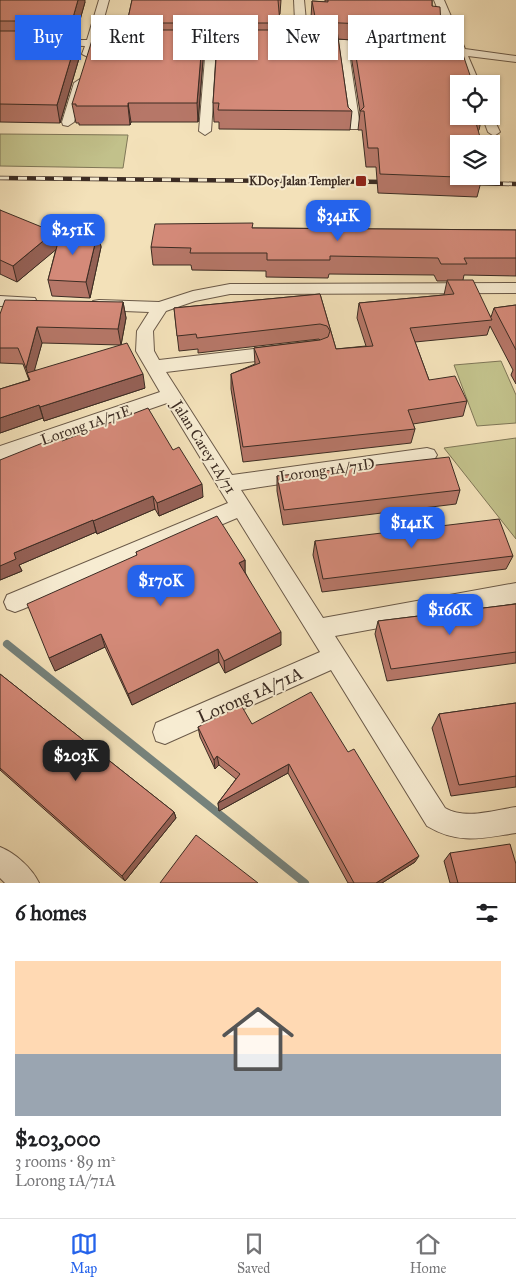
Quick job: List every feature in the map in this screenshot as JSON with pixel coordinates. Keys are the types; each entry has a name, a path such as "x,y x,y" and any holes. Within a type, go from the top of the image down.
{"street":[{"path":"99,15 104,0"},
{"path":"299,0 298,42 348,43"},
{"path":"439,0 445,15"},
{"path":"68,122 91,43 81,43"},
{"path":"342,43 354,126"},
{"path":"464,51 516,60"},
{"path":"205,131 211,60"},
{"path":"464,60 470,75"},
{"path":"491,125 494,132"},
{"path":"85,304 160,307 193,296 230,289 516,288"},
{"path":"0,301 48,303"},
{"name":"Jalan Carey 1A/71","path":"160,307 145,331 144,348 154,367 436,818 444,823 464,827 516,820"},
{"path":"154,367 299,350"},
{"name":"Lorong 1A/71E","path":"0,454 171,395"},
{"name":"Lorong 1A/71D","path":"227,484 427,455"},
{"path":"15,602 241,507"},
{"path":"317,629 516,593"},
{"name":"Lorong 1A/71A","path":"164,732 335,657"},
{"path":"0,860 25,883"}],"shaded area":[{"path":"0,134 128,135 123,168 0,166"},
{"path":"501,361 516,395 516,423 477,426 454,365"},
{"path":"516,438 516,539 444,448"}],"building":[{"path":"0,0 78,0 74,15 15,15 15,21 0,21"},
{"path":"132,0 278,0 279,15 268,15 268,23 258,23 258,15 173,15 173,23 163,23 163,15 129,15"},
{"path":"328,0 432,0 432,6 440,7 440,15 348,15 348,23 338,23 338,15 315,15 312,1 328,2"},
{"path":"163,30 173,30 173,60 201,60 197,103 128,103 128,106 76,106 76,104 72,104 91,43 91,60 163,60"},
{"path":"258,30 268,30 268,60 338,60 338,37 348,107 352,111 218,110 219,103 213,103 216,60 258,60"},
{"path":"0,31 15,31 15,60 70,60 57,105 0,104"},
{"path":"464,58 470,75 450,75 450,125 477,125 479,135 450,135 450,177 380,174 378,148 368,148 364,111 360,111 364,107 357,60 464,60"},
{"path":"0,210 54,232 13,266 0,260"},
{"path":"253,223 252,228 516,230 516,258 464,258 467,264 441,264 438,258 330,256 330,260 267,260 267,253 190,253 191,248 151,247 155,224"},
{"path":"61,231 98,231 86,282 48,280"},
{"path":"447,280 473,280 492,320 410,328 429,380 455,376 467,401 408,410 415,429 243,447 231,374 260,363 254,348 320,340 328,337 330,331 327,326 320,324 197,338 196,334 177,336 174,308 320,294 336,349 373,346 359,303 454,294"},
{"path":"5,300 123,302 118,329 37,327 26,368 18,348 0,348 0,314"},
{"path":"516,305 516,350 494,308"},
{"path":"127,343 143,374 0,418 0,389 30,380 27,373"},
{"path":"148,408 173,450 179,447 202,484 157,503 153,496 93,520 14,553 16,559 0,566 0,460 60,436 62,441"},
{"path":"449,457 460,490 284,510 277,476"},
{"path":"217,516 245,560 239,563 281,632 224,661 218,649 128,694 101,634 49,658 27,604 137,555 136,552"},
{"path":"499,519 513,556 323,579 315,541"},
{"path":"516,604 516,652 391,669 378,621"},
{"path":"0,674 174,812 122,876 0,768"},
{"path":"311,692 348,752 354,749 419,856 376,883 354,883 289,764 218,803 240,774 217,756 214,760 198,727 241,705 252,724"},
{"path":"516,703 516,776 459,785 439,714"},
{"path":"196,835 258,883 160,883"},
{"path":"510,844 516,864 516,883 458,883 450,853"}],"waterway":[{"path":"7,644 305,883"}],"railway":[{"path":"0,178 390,182"},
{"path":"500,184 516,184"}],"place":[{"name":"KD05 Jalan Templer","path":"361,181"}]}
